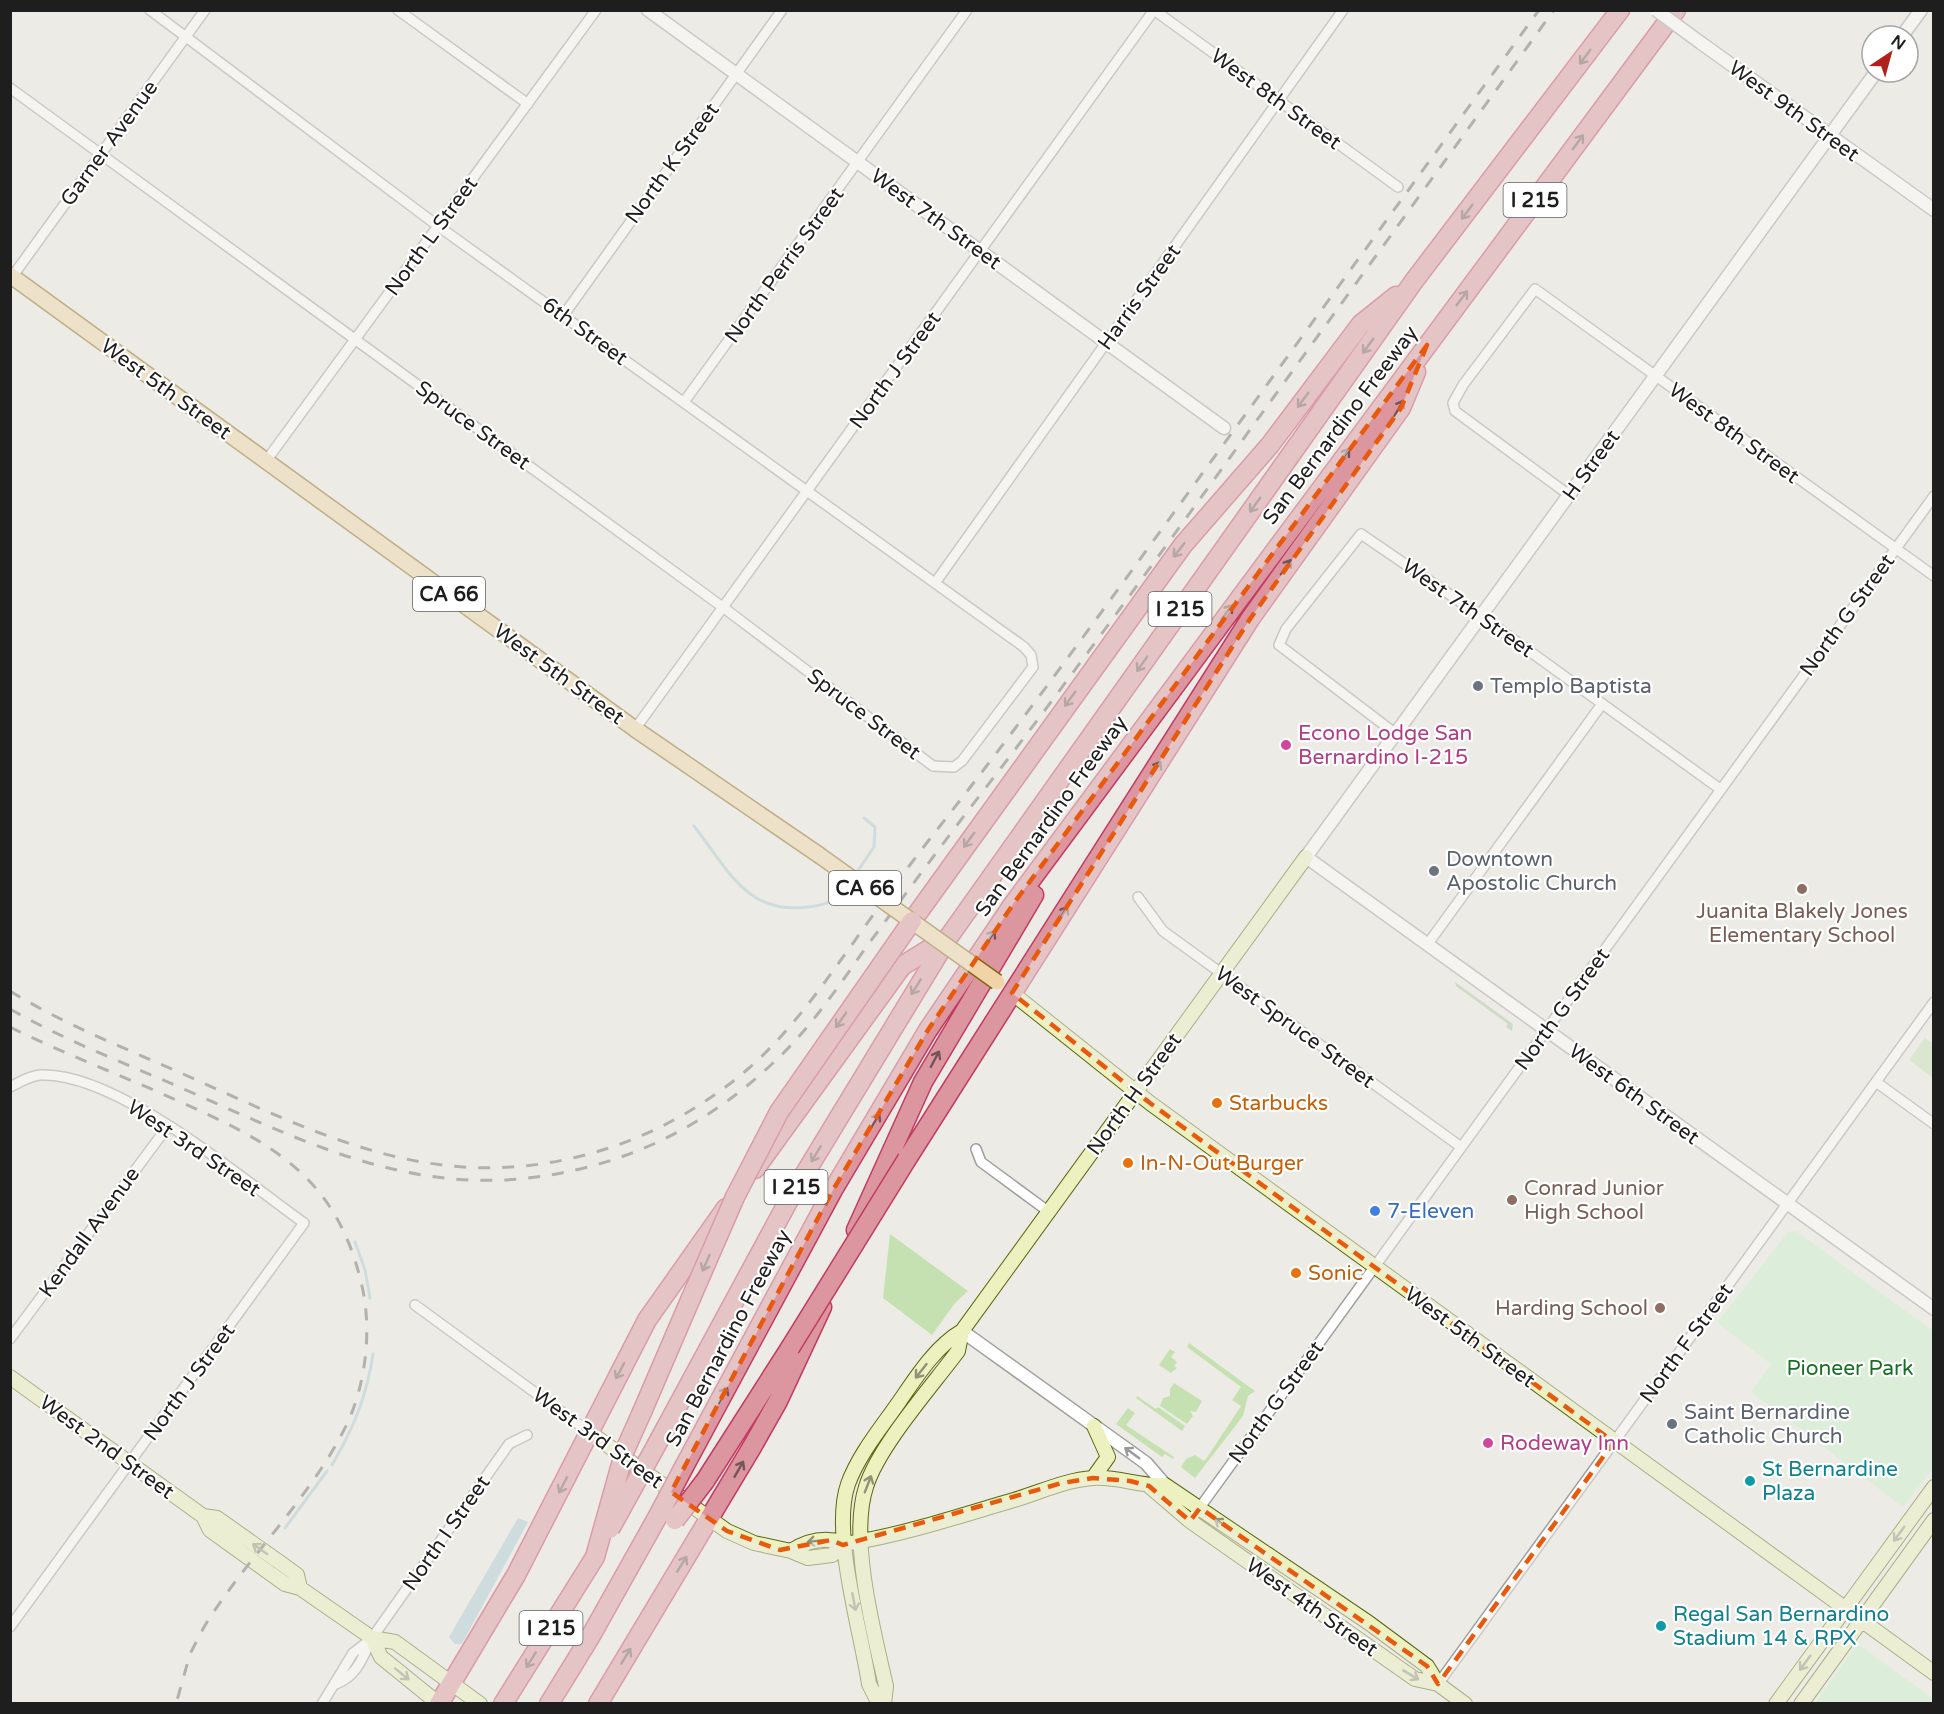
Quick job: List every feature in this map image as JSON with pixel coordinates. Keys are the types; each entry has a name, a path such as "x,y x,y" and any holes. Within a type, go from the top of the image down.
{"highway":[{"name":"San Bernardino Freeway","path":"505,1701 595,1557 790,1198 948,938 1414,281 1620,10"},
{"name":"San Bernardino Freeway","path":"549,1704 647,1537 667,1518 685,1465 833,1190 928,1030 1014,903 1118,761 1676,10"},
{"path":"595,1557 625,1450 735,1197 779,1112 1003,792 1177,552 1270,445 1360,324 1414,281"},
{"path":"667,1518 705,1481 760,1395 1005,988 1250,619 1401,408 1427,345"},
{"path":"597,1704 710,1520 778,1401 928,1071 1021,915 1118,761"},
{"path":"439,1704 516,1575 647,1320 692,1254 903,966 948,938"}],"main road":[{"name":"West 5th Street","path":"11,276 635,729 819,855 1005,988 1136,1092 1934,1673"},
{"name":"North H Street","path":"843,1545 848,1485 859,1459 945,1341 962,1331 1306,857"},
{"name":"North H Street","path":"859,1542 861,1504 866,1486 877,1463 958,1351 962,1331"},
{"name":"West 2nd Street","path":"10,1377 203,1516 217,1518 282,1564 297,1575 300,1588 372,1638 395,1642 480,1704"},
{"path":"1093,1478 1108,1458 1094,1426"},
{"name":"West 3rd Street","path":"589,1432 710,1520 754,1543 791,1551 805,1543 831,1540 843,1545 859,1542 1014,1500 1062,1483 1093,1478 1114,1479 1149,1486 1165,1485"},
{"path":"1165,1485 1200,1508"},
{"name":"West 3rd Street","path":"1149,1486 1190,1521"},
{"path":"1776,1704 1934,1487"},
{"name":"West 4th Street","path":"1200,1508 1427,1666 1438,1684 1465,1704"},
{"name":"West 4th Street","path":"1190,1521 1415,1679 1438,1684"},
{"path":"1801,1704 1932,1527"},
{"path":"859,1542 886,1686 885,1704"},
{"path":"843,1545 868,1684 879,1704"},
{"name":"West 2nd Street","path":"372,1638 381,1657 439,1704"}],"street":[{"name":"6th Street","path":"150,10 438,226 1024,647 1031,655 1034,667 962,761 954,767 933,766"},
{"name":"Garner Avenue","path":"11,276 205,10"},
{"path":"398,10 528,104"},
{"name":"North L Street","path":"266,461 596,10"},
{"name":"West 7th Street","path":"648,10 1224,428"},
{"name":"North K Street","path":"563,315 782,10"},
{"name":"North Perris Street","path":"684,402 967,10"},
{"name":"West 8th Street","path":"1154,10 1398,187"},
{"name":"North J Street","path":"635,729 1154,10"},
{"name":"Harris Street","path":"935,583 1343,10"},
{"name":"West 9th Street","path":"1656,10 1934,210"},
{"name":"H Street","path":"1306,857 1867,84"},
{"name":"Spruce Street","path":"10,88 723,608 933,766"},
{"name":"West 8th Street","path":"1569,495 1455,411 1453,403 1463,385 1535,289 1934,576"},
{"name":"North G Street","path":"1190,1521 1934,496"},
{"name":"West 7th Street","path":"1396,734 1279,645 1286,628 1361,534 1481,616 1720,789"},
{"path":"1427,945 1602,704"},
{"name":"West 6th Street","path":"1306,857 1934,1309"},
{"name":"West Spruce Street","path":"1138,897 1164,931 1461,1148"},
{"name":"North F Street","path":"1438,1684 1934,1002"},
{"name":"West 3rd Street","path":"10,1087 39,1075 69,1077 140,1107 304,1223"},
{"path":"1876,1082 1934,1124"},
{"name":"Kendall Avenue","path":"10,1339 168,1126"},
{"path":"976,1149 981,1162 1049,1212"},
{"name":"North J Street","path":"10,1628 304,1223"},
{"name":"West 3rd Street","path":"415,1305 589,1432"},
{"path":"962,1331 1146,1463 1165,1485"},
{"name":"North I Street","path":"322,1704 336,1684 347,1680 357,1667 372,1638 509,1444 526,1435"}],"highlighted area":[{"path":"1427,345 1401,408 1250,619 1012,993 1150,1103 1614,1442 1438,1684 1427,1666 1200,1508 1190,1521 1149,1486 1130,1481 1093,1478 1062,1483 843,1545 831,1540 780,1550 727,1531 671,1492 833,1190 928,1030 1014,903"}],"green space":[{"path":"1455,982 1513,1024 1512,1031 1506,1027 1508,1024 1456,986"},
{"path":"1925,1038 1933,1044 1933,1078 1909,1060"},
{"name":"Pioneer Park","path":"1796,1231 1933,1331 1933,1469 1903,1507 1751,1392 1771,1364 1717,1323 1788,1232"},
{"path":"890,1234 968,1291 955,1303 932,1335 883,1298"},
{"path":"1189,1343 1255,1391 1248,1396 1243,1416 1195,1478 1181,1467 1186,1459 1195,1455 1204,1461 1206,1459 1241,1406 1232,1400 1241,1387 1187,1347"},
{"path":"1170,1349 1175,1352 1171,1357 1177,1362 1174,1366 1177,1368 1171,1373 1159,1365"},
{"path":"1174,1383 1202,1401 1196,1412 1190,1411 1193,1416 1187,1424 1160,1406 1163,1398 1170,1396 1170,1389"},
{"path":"1137,1396 1156,1409 1158,1407 1185,1426 1182,1431 1136,1398"},
{"path":"1128,1408 1135,1413 1126,1425 1174,1457 1173,1459 1165,1454 1162,1457 1116,1424"},
{"path":"1861,1646 1933,1699 1933,1703 1815,1703 1855,1647"}],"water":[{"path":"518,1518 528,1522 464,1640 461,1644 455,1644 449,1637"}],"waterway":[{"path":"855,875 874,847 875,827 864,818"},
{"path":"694,826 740,886 769,904 787,908 821,905 837,897 850,883"},
{"path":"355,1242 365,1270 370,1298"},
{"path":"332,1465 358,1412 373,1354"},
{"path":"285,1528 327,1471"}],"railway":[{"path":"10,991 74,1025 280,1117 375,1151 424,1162 474,1168 526,1166 581,1156 648,1133 691,1110 749,1068 791,1025 816,994 906,870 1075,648 1539,10"},
{"path":"10,1009 75,1042 285,1133 380,1166 429,1176 479,1180 532,1178 588,1167 639,1150 710,1113 732,1098 773,1063 823,1007 1131,593 1554,10"},
{"path":"10,1027 210,1116 242,1131 270,1148 317,1190 336,1216 351,1248 362,1286 367,1338 363,1374 347,1424 316,1477 239,1576 204,1627 190,1654 176,1704"}],"place":[{"name":"Templo Baptista","path":"1478,686"},
{"name":"Econo Lodge San Bernardino I-215","path":"1286,745"},
{"name":"Downtown Apostolic Church","path":"1434,871"},
{"name":"Juanita Blakely Jones Elementary School","path":"1802,889"},
{"name":"Starbucks","path":"1217,1103"},
{"name":"In-N-Out Burger","path":"1128,1163"},
{"name":"Conrad Junior High School","path":"1512,1200"},
{"name":"7-Eleven","path":"1375,1211"},
{"name":"Sonic","path":"1296,1273"},
{"name":"Harding School","path":"1660,1308"},
{"name":"Saint Bernardine Catholic Church","path":"1672,1424"},
{"name":"Rodeway Inn","path":"1488,1443"},
{"name":"St Bernardine Plaza","path":"1750,1481"},
{"name":"Regal San Bernardino Stadium 14 & RPX","path":"1661,1626"}]}
